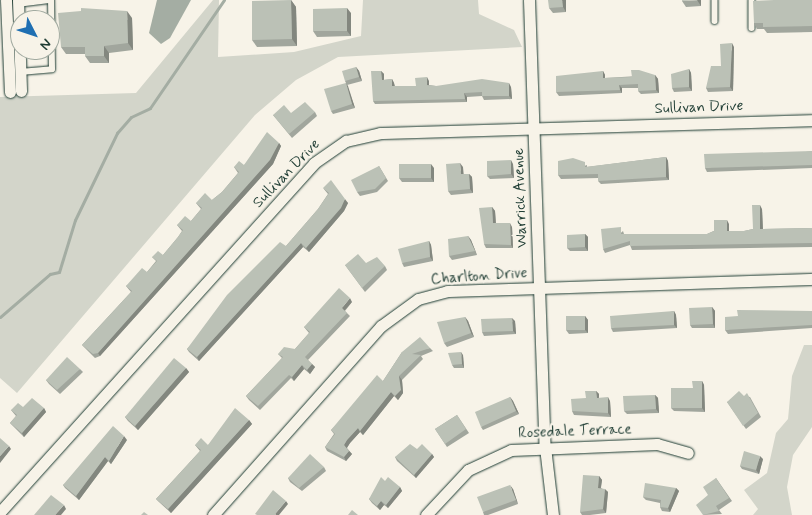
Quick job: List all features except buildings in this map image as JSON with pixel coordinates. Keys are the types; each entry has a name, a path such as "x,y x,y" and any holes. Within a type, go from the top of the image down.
{"street":[{"name":"Warrick Avenue","path":"529,0 545,447 553,515"},
{"path":"4,2 10,72 15,92"},
{"path":"10,72 18,2"},
{"name":"Sullivan Drive","path":"0,512 329,151 357,137 380,133 812,120"},
{"name":"Charlton Drive","path":"213,515 399,309 437,293 812,279"},
{"name":"Rosedale Terrace","path":"426,515 478,463 511,450 545,447 657,444 688,453"}],"lane":[{"path":"4,2 51,0 52,69 10,72"},
{"path":"714,0 715,21"},
{"path":"752,0 752,28"}],"shaded area":[{"path":"157,0 191,0 170,38 161,44 149,33"},
{"path":"213,0 219,0 218,57 294,52 361,36 363,0 478,0 479,14 514,30 522,47 338,57 296,80 255,115 17,393 0,378 0,97 136,93"},
{"path":"804,345 812,345 812,427 793,455 787,487 792,515 753,515 758,509 744,490 767,473 776,433 788,419 792,376"}],"waterway":[{"path":"0,317 50,274 59,272 75,220 117,133 131,117 150,108 224,0"}]}
